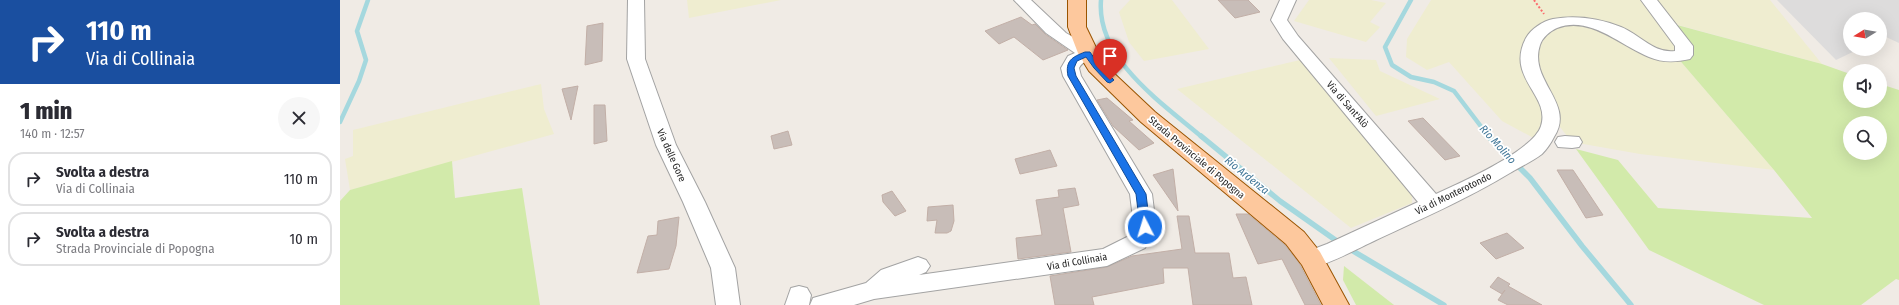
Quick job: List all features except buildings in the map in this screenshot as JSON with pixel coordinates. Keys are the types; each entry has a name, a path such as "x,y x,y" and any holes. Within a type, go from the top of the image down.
{"main road":[{"name":"Strada Provinciale di Popogna","path":"1077,0 1077,27 1088,53 1096,67 1148,117 1295,238 1311,259 1336,305"}],"street":[{"name":"Via delle Gore","path":"636,0 636,59 666,146 694,202 722,268 728,305"},
{"path":"1022,0 1048,27 1068,44 1088,53"},
{"name":"Via di Sant'Alò","path":"1288,0 1279,20 1291,39 1432,204"},
{"name":"Via di Monterotondo","path":"1311,259 1476,184 1535,149 1546,135 1551,125 1551,115 1548,103 1530,70 1528,56 1536,35 1552,24 1560,22 1585,22 1616,31 1641,47 1656,54 1671,57 1684,55 1684,46 1649,0"},
{"name":"Via di Collinaia","path":"822,305 874,290 1106,257 1137,242 1145,227 1141,194 1072,76 1070,68 1074,60 1088,53"},
{"path":"874,290 889,276 918,266"}],"shaded area":[{"path":"687,0 781,0 689,18"},
{"path":"1130,0 1172,0 1209,49 1144,61 1129,42 1119,12"},
{"path":"1309,0 1371,0 1386,3 1370,22 1380,27 1366,42 1294,21"},
{"path":"1431,0 1770,0 1822,64 1667,22 1684,46 1676,56 1774,170 1640,154 1572,142 1551,116 1541,142 1502,121 1449,62 1427,70 1406,57 1407,39"},
{"path":"1777,0 1899,0 1899,43 1887,37 1887,12 1843,12 1843,56 1844,56 1836,60"},
{"path":"1329,58 1376,60 1380,71 1440,99 1376,116"},
{"path":"1300,60 1412,190 1412,203 1351,228 1177,89"},
{"path":"541,84 544,109 554,134 350,190 345,159 353,156 353,130"}],"green space":[{"path":"1666,22 1822,64 1843,72 1843,108 1887,108 1887,86 1899,90 1899,280 1896,279 1861,305 1764,305 1649,250 1576,149 1618,160 1658,208 1812,218 1774,170 1676,56 1684,55"},
{"path":"452,161 455,198 522,188 540,305 340,305 340,201 350,190"},
{"path":"1344,266 1394,305 1356,305 1343,280"}],"waterway":[{"path":"340,122 359,81 366,60 357,31 368,0"},
{"name":"Rio Ardenza","path":"1101,0 1102,21 1109,42 1120,60 1151,94 1202,137"},
{"name":"Rio Molino","path":"1411,0 1385,47 1392,65 1411,77 1434,82 1454,91 1489,137"},
{"name":"Rio Ardenza","path":"1201,136 1280,201 1341,244"},
{"name":"Rio Molino","path":"1489,137 1530,178 1582,246 1631,305"},
{"name":"Rio Ardenza","path":"1348,248 1444,305"}],"route":[{"path":"1110,80 1096,67 1088,53 1074,60 1070,68 1072,76 1141,194 1145,227"}]}
